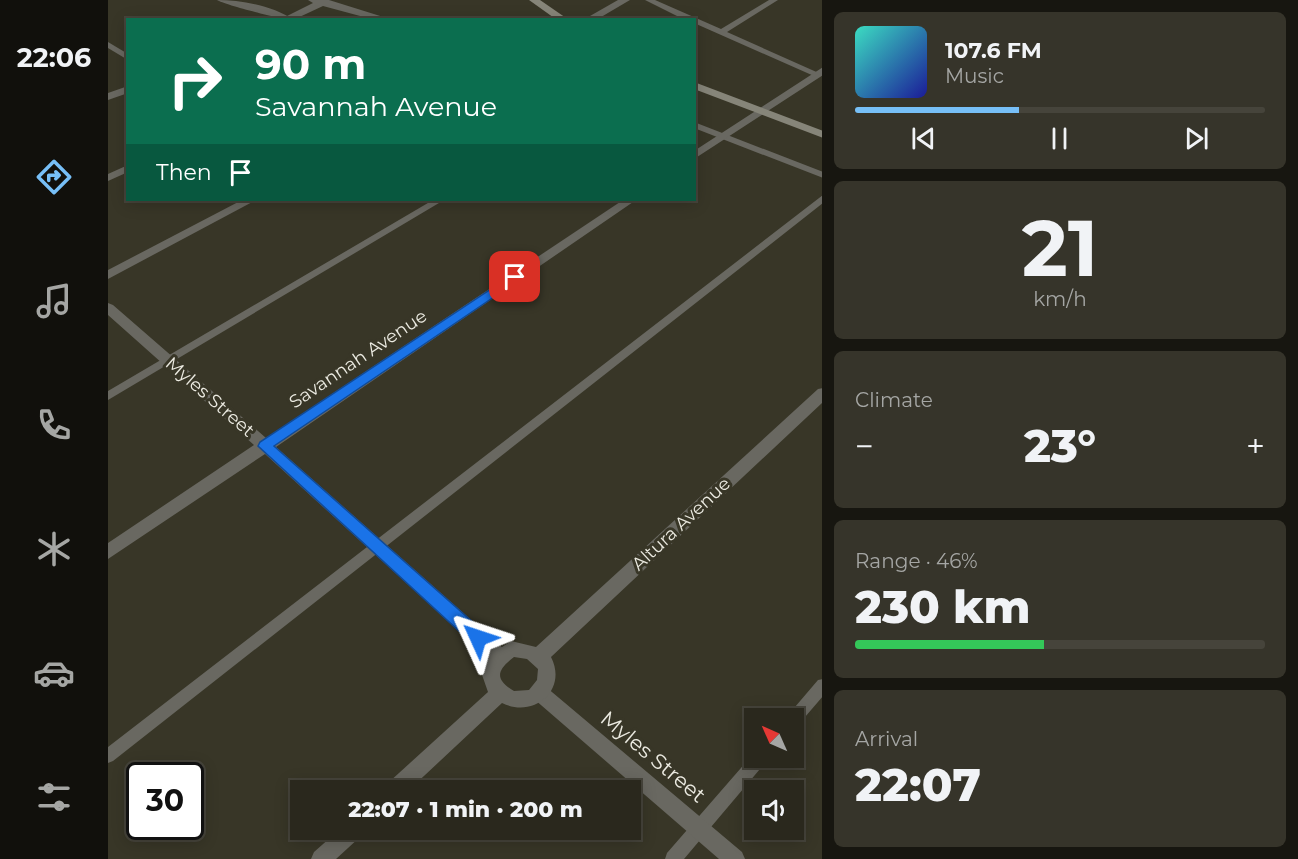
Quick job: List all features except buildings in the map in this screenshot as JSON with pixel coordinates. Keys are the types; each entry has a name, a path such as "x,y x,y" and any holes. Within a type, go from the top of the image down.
{"main road":[{"path":"534,0 561,18"},
{"path":"696,86 822,135"}],"street":[{"path":"592,18 625,0"},
{"path":"289,18 321,1 381,18"},
{"path":"696,155 820,72"},
{"path":"108,97 126,89"},
{"path":"108,275 248,201"},
{"name":"Savannah Avenue","path":"108,552 629,201"},
{"name":"Myles Street","path":"108,308 378,545 498,656"},
{"name":"Altura Avenue","path":"539,656 822,393"},
{"path":"511,649 526,649 539,656 547,668 547,681 540,693 528,700 512,700 499,694 491,681 490,668 498,656 511,649"},
{"name":"Myles Street","path":"540,693 735,859"},
{"path":"406,780 499,694"},
{"path":"321,859 342,840"}],"lane":[{"path":"221,0 272,12 285,18"},
{"path":"649,0 690,18"},
{"path":"721,32 774,0"},
{"path":"696,21 820,72"},
{"path":"108,44 126,57"},
{"path":"696,126 822,175"},
{"path":"108,178 126,169"},
{"path":"108,756 822,198"},
{"path":"108,396 437,201"},
{"path":"803,708 822,685"},
{"path":"674,859 751,768"}],"route":[{"path":"478,638 378,545 265,446 515,277"}]}
